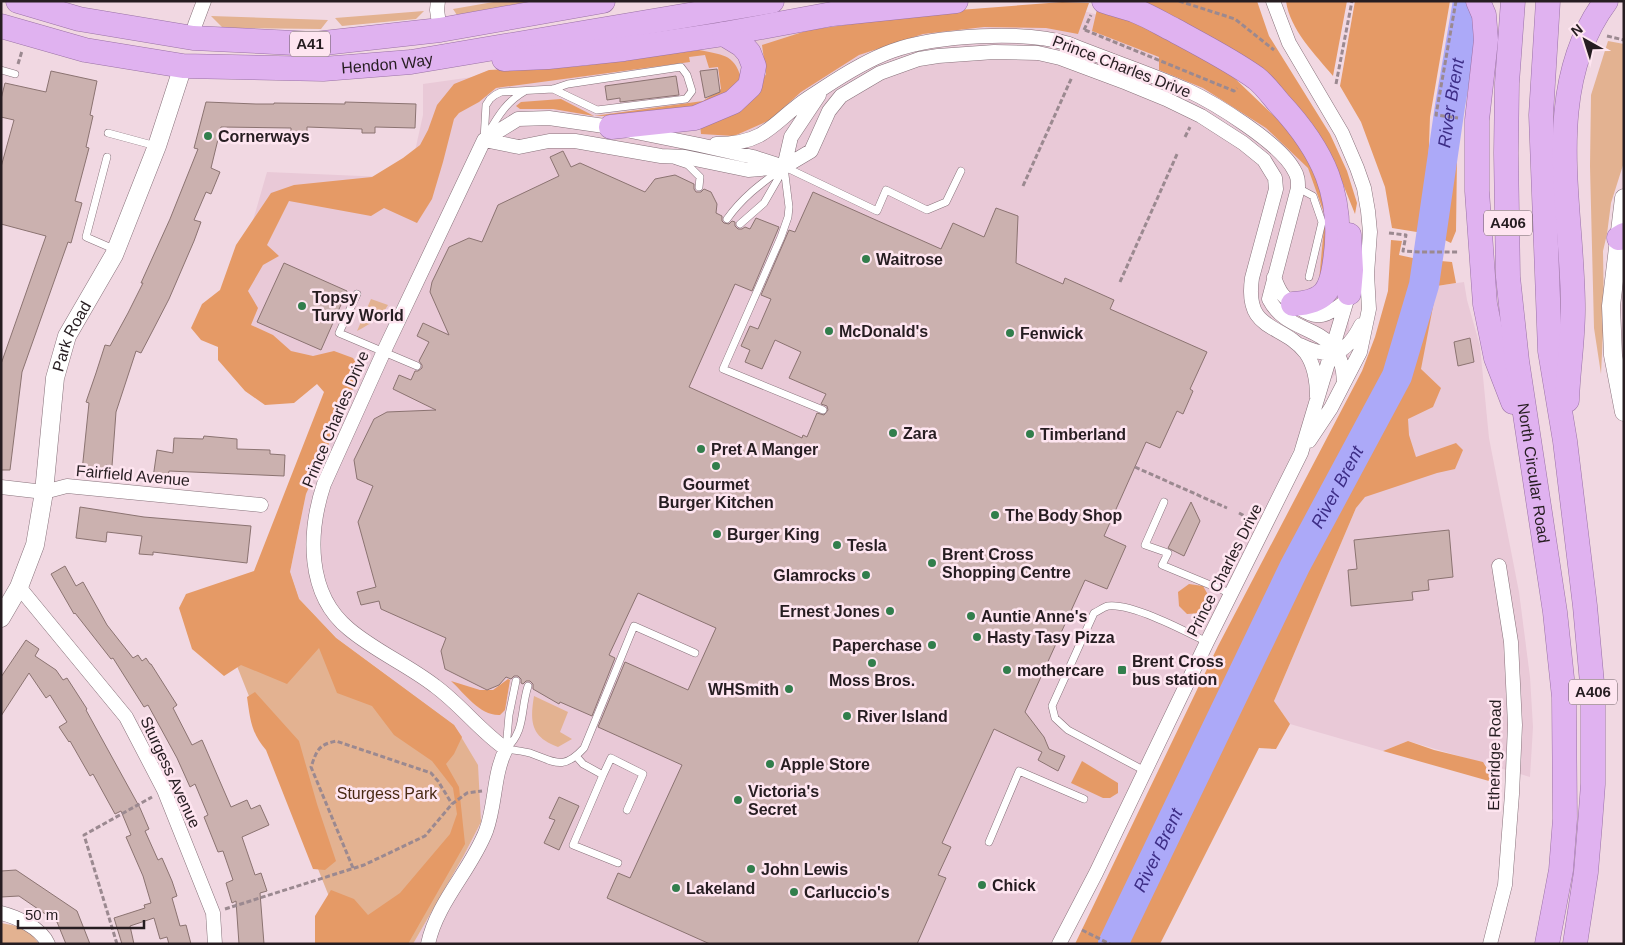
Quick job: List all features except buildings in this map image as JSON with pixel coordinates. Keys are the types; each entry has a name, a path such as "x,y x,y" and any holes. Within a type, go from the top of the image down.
{"highway":[{"name":"Hendon Way","path":"18,1 56,10 79,19 193,38 315,44 440,30 595,2"},
{"name":"Hendon Way","path":"1,26 85,50 183,66 323,68 411,62 772,1"},
{"path":"411,62 548,58 724,34 832,14 956,1"},
{"path":"1104,1 1138,12 1205,47 1257,79 1293,117 1320,156 1333,190 1337,209 1337,250 1333,272 1328,289 1324,294 1313,302 1293,304"},
{"name":"A406","path":"1478,1 1484,15 1486,40 1478,120 1477,191 1486,304 1496,358 1529,444"},
{"name":"North Circular Road","path":"1513,1 1506,113 1508,277 1517,361 1555,612 1564,697 1565,819 1561,870 1547,944"},
{"name":"A406","path":"1548,1 1541,115 1550,351 1565,441 1586,615 1593,694 1593,784 1586,872 1575,944"},
{"name":"A406","path":"1565,441 1573,308 1568,235 1566,117 1574,64 1584,38 1606,1"},
{"path":"611,127 695,118 733,102 750,86 754,66 749,53 724,34"},
{"path":"1337,209 1348,231 1352,270 1347,297"}],"street":[{"path":"193,38 195,25 204,1"},
{"path":"438,1 437,10 440,30"},
{"path":"1273,1 1289,43 1342,133 1360,174 1364,188 1370,232 1369,309 1360,352 1331,408 1301,453"},
{"path":"700,145 732,144 760,136 824,88 873,59 916,44 940,40 992,37 1050,39 1069,44 1194,94 1234,118 1273,146 1295,171 1298,179 1298,188 1269,299 1272,306 1284,316 1325,339 1342,364 1344,382"},
{"name":"Prince Charles Drive","path":"784,167 811,151 829,111 841,96 880,73 901,64 938,56 1013,52 1038,53 1060,58 1183,107 1207,120 1250,149 1269,167 1276,183 1274,203 1252,278 1252,301 1255,311 1262,322 1293,341 1306,353 1311,361 1317,382 1317,397"},
{"name":"Park Road","path":"1,618 19,586 35,545 44,492 55,378 67,336 117,250 157,146 183,66"},
{"path":"784,167 791,137 824,88"},
{"path":"484,140 518,119 549,118 611,127 753,156 784,167"},
{"path":"484,140 519,147 549,141 575,141 661,156 685,157 748,170 784,167"},
{"name":"Prince Charles Drive","path":"484,140 384,350 327,477 318,502 313,539 314,558 320,588 331,610 348,629 436,687 493,740 506,749"},
{"path":"1624,198 1621,236 1611,306 1613,355 1624,412"},
{"name":"Prince Charles Drive","path":"1059,944 1096,873 1207,642 1301,453 1317,397 1334,350 1347,297 1368,274"},
{"path":"1274,277 1284,298 1309,315 1317,316 1331,312 1347,297"},
{"path":"1293,341 1318,353 1334,350 1351,342 1369,309"},
{"name":"Fairfield Avenue","path":"1,487 44,492 68,486 262,505"},
{"name":"Etheridge Road","path":"1490,944 1504,885 1512,794 1515,725 1510,642 1499,566"},
{"name":"Sturgess Avenue","path":"19,586 126,717 164,790 213,913 215,944"},
{"path":"428,944 436,921 486,832 493,804 498,770 506,749"},
{"path":"1,913 20,918 46,938 48,944"}],"lane":[{"path":"938,56 940,40"},
{"path":"484,140 486,106 490,99 501,92 553,89 568,84 681,67 687,75 692,91 686,100 598,110 553,89"},
{"path":"1,70 16,74"},
{"path":"484,140 512,98 525,91"},
{"path":"108,133 157,146"},
{"path":"661,156 688,165 700,177 700,187"},
{"path":"107,157 86,237 117,250"},
{"path":"784,167 877,210 886,190 927,210 946,202 961,170"},
{"path":"727,219 737,205 752,190 784,167"},
{"path":"740,224 764,203 784,167"},
{"path":"784,167 789,207 788,217 781,237 722,369 823,410"},
{"path":"1298,188 1313,196 1322,222 1309,277"},
{"path":"357,294 338,333 384,350 417,366"},
{"path":"1164,502 1145,545 1168,553 1162,565 1232,594"},
{"path":"1145,770 1068,730 1055,718 1052,706 1094,613 1106,606 1117,606 1160,619 1207,642"},
{"path":"506,749 527,752 548,761 559,763 568,761 576,756 584,748 634,626 695,653"},
{"path":"506,749 509,715 516,681"},
{"path":"506,749 514,742 519,732 528,686"},
{"path":"576,756 583,764 603,775"},
{"path":"618,863 573,845 611,758 643,774 627,810"},
{"path":"989,842 1019,771 1084,799"}],"path":[{"path":"1179,1 1235,19 1278,55"},
{"path":"1336,84 1352,1"},
{"path":"1456,1 1436,114 1462,119"},
{"path":"1085,30 1234,91 1237,88"},
{"path":"1606,36 1624,40"},
{"path":"1023,186 1073,75 1078,77"},
{"path":"1120,282 1178,152"},
{"path":"1388,233 1406,235 1403,250 1459,252"},
{"path":"1135,467 1226,508"},
{"path":"353,868 311,767 316,752 324,744 336,741 431,773 452,804"},
{"path":"117,944 84,835 164,790"},
{"path":"213,913 353,868 425,836 452,804 467,793 479,791 494,792"},
{"path":"1077,936 1081,929 1110,944"}],"shaded area":[{"path":"1120,1 1257,1 1269,36 1330,134 1347,171 1357,203 1355,214 1332,157 1266,75"},
{"path":"1286,1 1347,1 1333,76 1298,32 1288,12"},
{"path":"1355,1 1450,1 1430,117 1423,233 1392,228 1385,187 1361,122 1340,86"},
{"path":"1062,2 1089,3 1078,34 1046,28 984,27 923,34 859,55 801,92 770,120 734,136 701,134 700,124 754,94 766,74 762,45 809,30 946,11"},
{"path":"1098,5 1128,15 1225,69 1292,133 1309,153 1327,216 1330,240 1319,281 1325,216 1308,168 1266,128 1203,88 1159,70 1159,57 1092,31"},
{"path":"1070,7 1161,33 1314,162 1349,293 1349,357 1317,397 1207,642 1059,944 413,944 481,822 388,676 336,638 299,599 290,572 306,494 350,389 224,321 267,172 409,178 423,115 423,84 487,75 570,68 844,25"},
{"path":"699,50 726,56 735,64 741,78 735,90 704,107 655,115 594,116 703,101 721,89 718,67 709,68 705,55 689,57 690,62 496,88 479,102 459,113 454,119 432,199 417,223 384,208 371,216 289,201 267,245 279,256 263,265 248,291 258,308 251,325 273,335 291,351 313,356 334,351 353,358 360,369 349,400 306,494 290,572 299,599 336,638 454,725 462,737 454,754 446,764 459,787 465,844 408,944 315,944 315,916 331,890 354,899 368,915 400,893 450,834 457,814 453,788 432,761 394,735 372,706 337,693 319,648 287,684 241,665 224,676 192,649 179,608 186,594 254,571 324,392 317,384 294,403 265,405 245,391 218,360 218,347 201,340 191,328 202,304 220,290 236,245 271,193 294,185 372,177 420,145 437,105 454,84 489,70 582,66"},
{"path":"561,99 594,116 553,109 520,109 516,106 521,102"},
{"path":"1457,158 1456,231 1451,243 1434,235 1445,190"},
{"path":"1391,240 1402,241 1399,255 1422,260 1418,282 1392,374 1269,599 1220,700 1108,944 1075,944 1218,646 1362,371 1375,337 1388,291"},
{"path":"1430,260 1452,262 1456,283 1437,286 1421,369 1441,388 1433,407 1408,419 1409,435 1416,457 1456,443 1463,450 1455,469 1437,473 1365,497 1356,508 1274,701 1290,724 1276,749 1259,748 1160,944 1124,944 1302,568 1401,380 1426,285"},
{"path":"1464,282 1480,346 1489,438 1519,592 1530,677 1533,727 1530,777 1408,741 1383,751 1290,724 1274,701 1356,508 1437,286"},
{"path":"1189,584 1203,586 1207,593 1209,603 1200,612 1187,614 1179,606 1178,592"},
{"path":"508,679 510,680 505,710 500,715 486,712 479,708 451,681 480,690 493,690"},
{"path":"255,692 299,741 336,861 325,870 313,869 266,750 254,731 247,697"},
{"path":"1408,741 1434,750 1483,762 1496,783 1383,751"},
{"path":"1082,761 1118,783 1118,793 1110,798 1103,798 1071,783"}],"green space":[{"path":"499,1 535,1 457,15 453,9"},
{"path":"424,11 416,19 342,26 335,18"},
{"path":"211,16 328,20 321,29 223,28"},
{"path":"1608,41 1624,44 1624,162 1611,203 1603,251 1604,311 1601,374 1594,328 1590,166 1591,95"},
{"path":"371,299 388,305 379,317 357,331"},
{"name":"Sturgess Park","path":"290,572 299,599 336,638 454,725 478,765 481,822 413,944 348,944 217,616"},
{"path":"534,696 568,712 560,732 572,739 558,747 549,743 537,733 532,720"},
{"path":"1,923 27,928 39,944 1,944"}],"waterway":[{"name":"River Brent","path":"1113,944 1295,566 1397,376 1424,285 1450,106 1468,1"}],"place":[{"name":"Cornerways","path":"208,136"},
{"name":"Waitrose","path":"866,259"},
{"name":"Topsy Turvy World","path":"302,306"},
{"name":"McDonald's","path":"829,331"},
{"name":"Fenwick","path":"1010,333"},
{"name":"Zara","path":"893,433"},
{"name":"Timberland","path":"1030,434"},
{"name":"Pret A Manger","path":"701,449"},
{"name":"Gourmet Burger Kitchen","path":"716,466"},
{"name":"The Body Shop","path":"995,515"},
{"name":"Burger King","path":"717,534"},
{"name":"Tesla","path":"837,545"},
{"name":"Brent Cross Shopping Centre","path":"932,563"},
{"name":"Glamrocks","path":"866,575"},
{"name":"Ernest Jones","path":"890,611"},
{"name":"Auntie Anne's","path":"971,616"},
{"name":"Hasty Tasy Pizza","path":"977,637"},
{"name":"Paperchase","path":"932,645"},
{"name":"Moss Bros.","path":"872,663"},
{"name":"mothercare","path":"1007,670"},
{"name":"Brent Cross bus station","path":"1122,670"},
{"name":"WHSmith","path":"789,689"},
{"name":"River Island","path":"847,716"},
{"name":"Apple Store","path":"770,764"},
{"name":"Victoria's Secret","path":"738,800"},
{"name":"John Lewis","path":"751,869"},
{"name":"Chick","path":"982,885"},
{"name":"Lakeland","path":"676,888"},
{"name":"Carluccio's","path":"794,892"}]}
